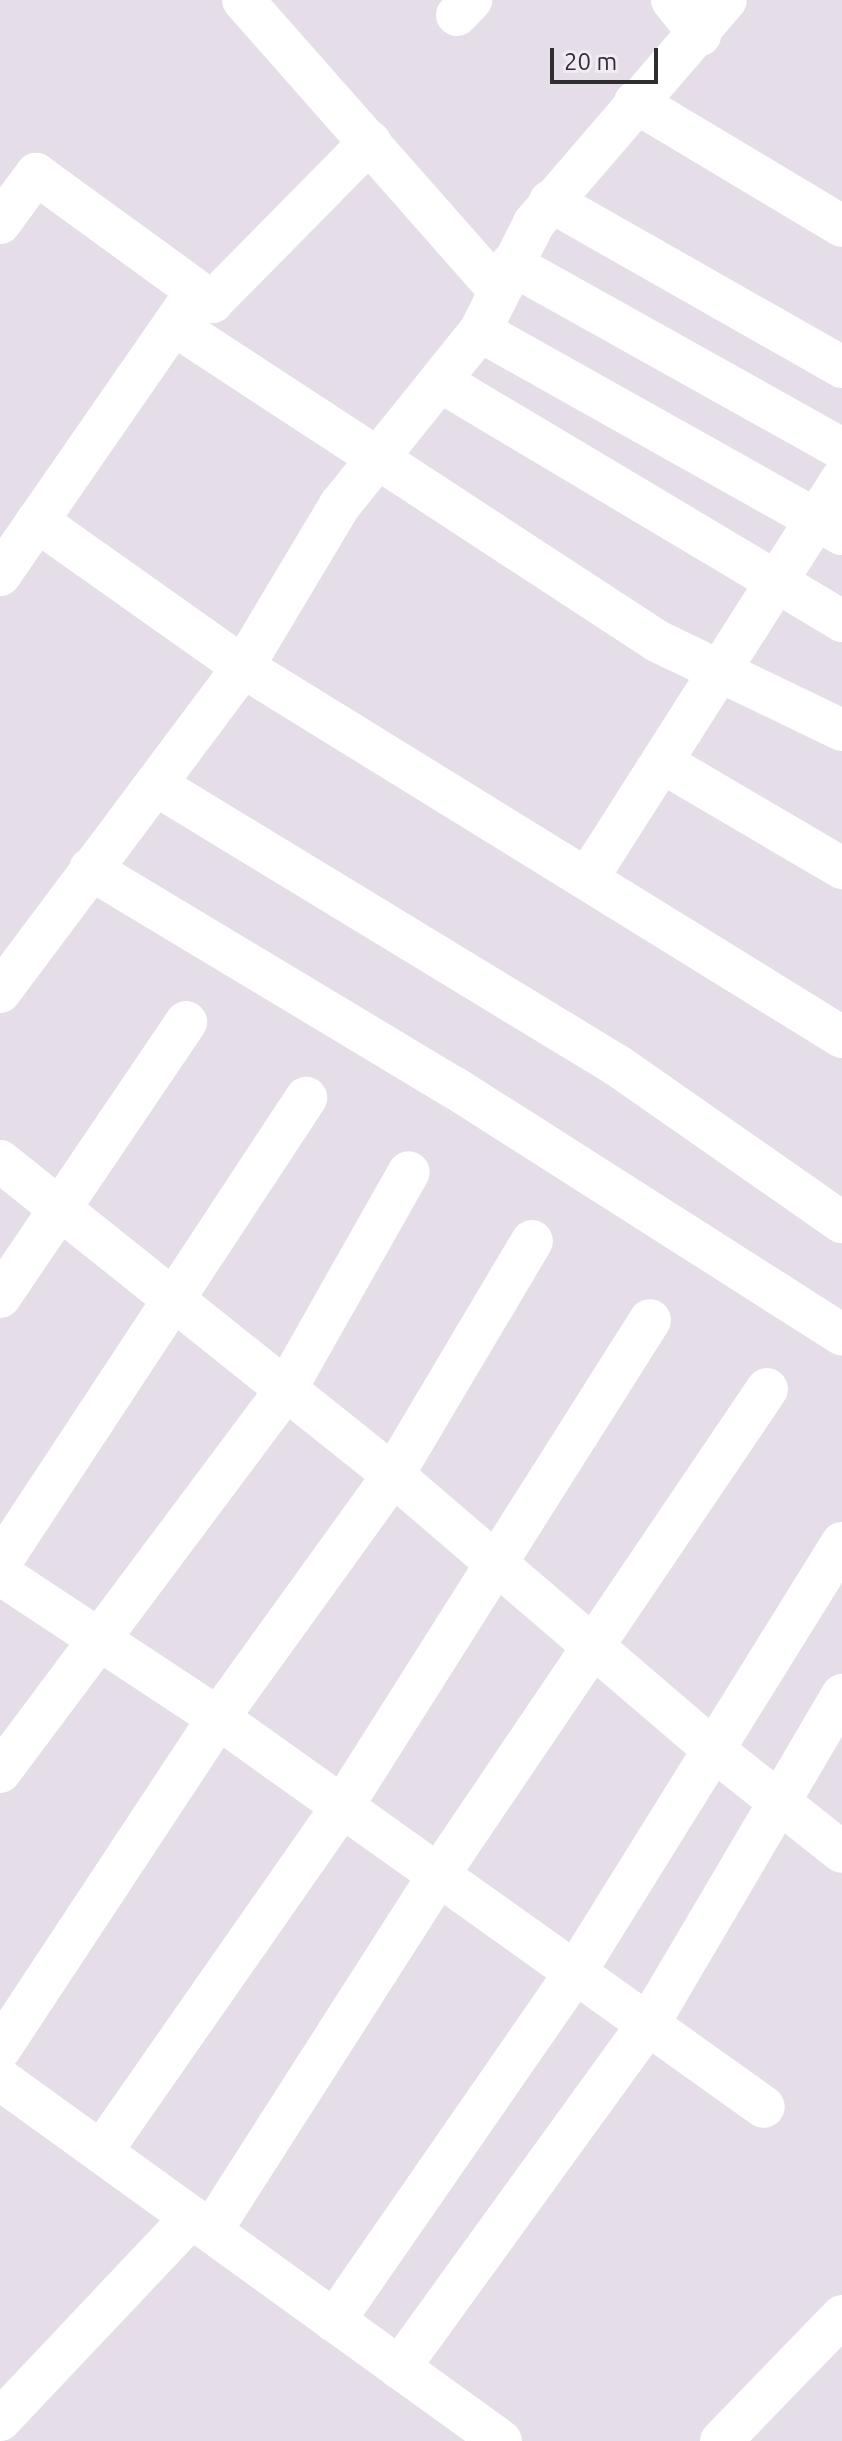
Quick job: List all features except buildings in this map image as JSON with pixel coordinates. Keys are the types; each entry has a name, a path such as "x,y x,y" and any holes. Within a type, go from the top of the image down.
{"street":[{"path":"243,0 370,142 505,277 842,449"},
{"path":"672,0 700,35"},
{"path":"4,975 156,785 243,667 340,505 443,383 480,331 505,277 550,201 635,102 700,35 726,0"},
{"path":"635,102 842,226"},
{"path":"0,223 36,174 212,302 370,142"},
{"path":"550,201 842,367"},
{"path":"0,575 197,291"},
{"path":"174,325 375,460 657,641 842,730"},
{"path":"480,331 829,527"},
{"path":"443,383 842,621"},
{"path":"587,879 777,583 829,527 842,479"},
{"path":"37,521 243,667 842,1037"},
{"path":"663,763 842,868"},
{"path":"156,785 618,1066 842,1222"},
{"path":"90,869 468,1096 842,1335"},
{"path":"0,1297 186,1022"},
{"path":"0,1563 306,1098"},
{"path":"0,1161 393,1475 715,1751 842,1852"},
{"path":"0,1772 286,1389 409,1172"},
{"path":"0,2049 218,1718 393,1475 532,1241"},
{"path":"101,2152 342,1807 498,1565 650,1320"},
{"path":"0,2420 201,2224 595,1648 767,1389"},
{"path":"334,2321 576,1971 842,1543"},
{"path":"0,1574 218,1718 437,1877 576,1971 764,2107"},
{"path":"399,2368 649,2023 842,1695"},
{"path":"0,2079 501,2441"},
{"path":"721,2441 842,2316"}]}
